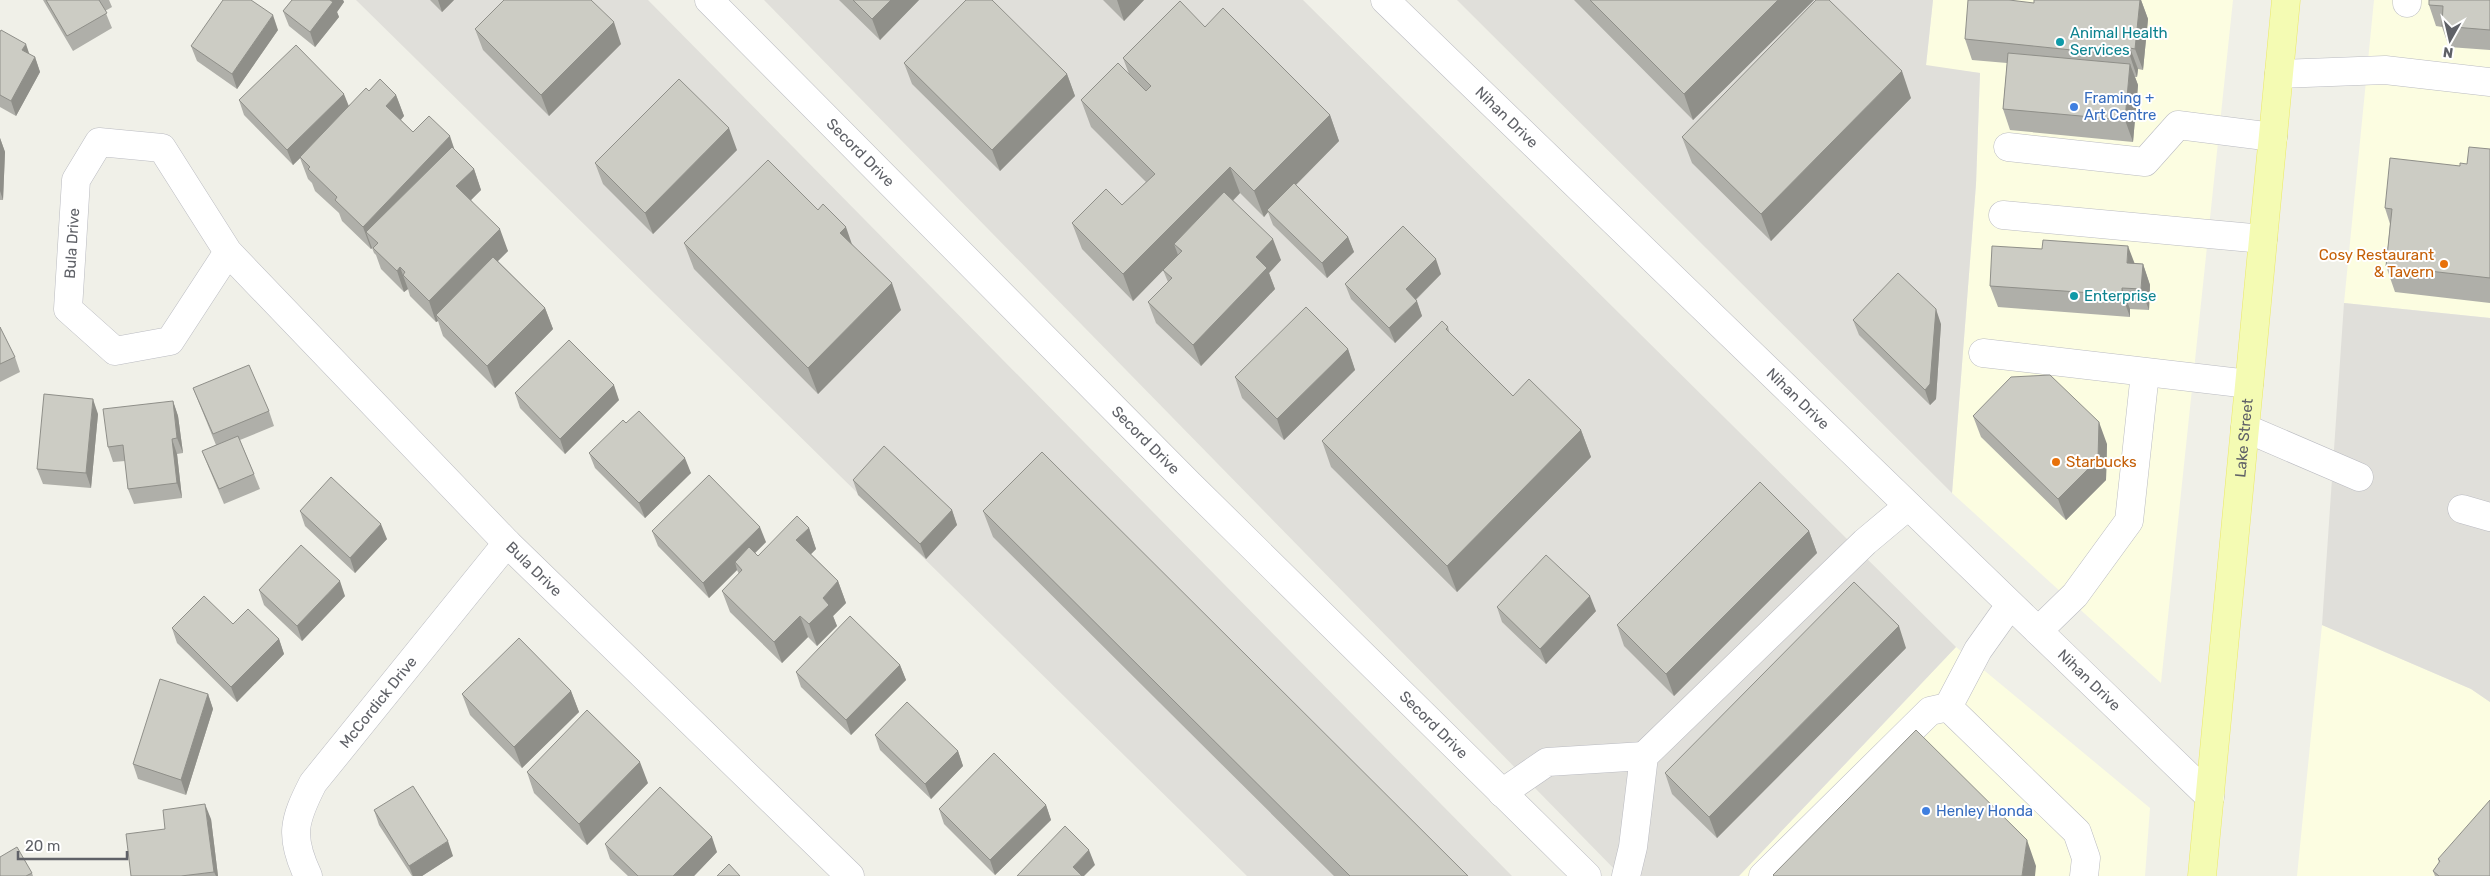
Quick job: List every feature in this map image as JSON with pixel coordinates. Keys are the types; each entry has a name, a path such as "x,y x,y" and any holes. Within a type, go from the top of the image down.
{"main road":[{"name":"Lake Street","path":"2202,876 2286,0"}],"street":[{"name":"Secord Drive","path":"709,0 1189,484 1587,876"},
{"name":"Nihan Drive","path":"1385,0 2210,797"},
{"path":"2279,74 2385,70 2490,82"},
{"path":"2008,147 2146,162 2178,125 2273,137"},
{"name":"Bula Drive","path":"228,252 170,341 115,351 68,309 76,180 99,142 162,148 228,252 507,543 850,876"},
{"path":"2003,215 2263,240"},
{"path":"1983,353 2249,384"},
{"path":"2038,631 2075,595 2129,521 2145,373"},
{"path":"2245,428 2359,477"},
{"path":"1626,876 1633,847 1644,756 1865,542 1908,506"},
{"path":"2462,509 2490,517"},
{"name":"McCordick Drive","path":"308,876 297,852 298,813 314,783 507,543"},
{"path":"1763,876 1930,712 1948,707 1978,650 2010,605"},
{"path":"1948,707 2077,832 2086,858 2084,876"},
{"path":"1502,793 1547,762 1644,756"}],"shaded area":[{"path":"356,0 648,0 1512,876 1247,876"},
{"path":"764,0 1303,0 1956,647 1739,876 1621,876"},
{"path":"1457,0 1933,0 1926,65 1980,73 1976,184 1952,493"},
{"path":"1933,0 2233,0 2161,683 1952,493 1976,184 1980,73 1926,66"},
{"path":"2374,0 2490,0 2490,318 2344,303"},
{"path":"2344,303 2490,318 2490,702 2471,689 2322,625"},
{"path":"2322,625 2471,689 2490,702 2490,876 2297,876"},
{"path":"1956,647 2150,808 2145,876 1739,876"}],"building":[{"path":"46,0 99,0 107,13 67,36"},
{"path":"223,0 251,0 273,15 232,74 191,46"},
{"path":"292,0 330,0 333,2 310,32 283,11"},
{"path":"504,0 591,0 614,22 541,95 475,29"},
{"path":"853,0 891,0 872,19"},
{"path":"966,0 992,0 1067,74 992,150 904,63"},
{"path":"1590,0 1778,0 1684,94"},
{"path":"1816,0 1829,0 1902,71 1761,214 1682,137"},
{"path":"1968,0 2009,0 2034,3 2034,0 2140,0 2135,49 2130,48 2130,56 1965,39"},
{"path":"2429,0 2490,0 2490,30 2442,26 2443,6 2429,5"},
{"path":"1180,1 1205,27 1223,8 1330,115 1254,191 1230,167 1123,274 1072,223 1106,189 1122,205 1155,174 1081,100 1118,63 1146,91 1151,86 1123,58"},
{"path":"1,30 26,44 22,50 35,57 11,101 0,95"},
{"path":"296,45 344,94 287,150 239,100"},
{"path":"2008,53 2130,64 2125,120 2003,109"},
{"path":"380,79 396,95 386,106 413,132 429,116 450,136 363,227 335,200 337,197 308,169 310,167 300,157 366,88 369,91"},
{"path":"679,79 729,128 645,213 595,163"},
{"path":"452,147 474,169 456,186 500,229 429,301 403,275 405,272 400,267 397,271 373,248 378,243 366,232"},
{"name":"Cosy Restaurant & Tavern","path":"2469,147 2490,149 2490,278 2386,266 2392,209 2385,208 2390,158 2460,166 2460,163 2467,164"},
{"path":"768,160 818,210 823,204 846,227 840,233 892,283 808,368 684,243"},
{"path":"1294,183 1348,237 1322,263 1267,210"},
{"path":"1224,192 1273,239 1256,257 1267,268 1193,345 1148,302 1172,278 1163,270 1182,251 1174,244"},
{"path":"1403,226 1436,259 1406,289 1417,301 1389,328 1345,284"},
{"path":"2043,240 2128,246 2127,263 2143,264 2141,289 2122,288 2122,295 1990,286 1992,246 2042,249"},
{"path":"493,257 545,308 487,366 436,315"},
{"path":"1898,273 1936,309 1930,384 1925,390 1853,320"},
{"path":"1306,307 1348,349 1277,419 1235,377"},
{"path":"1442,321 1448,327 1446,329 1513,396 1529,379 1581,430 1447,566 1322,441"},
{"path":"0,327 15,357 0,364"},
{"path":"569,340 614,385 560,439 515,393"},
{"path":"249,365 269,411 213,434 193,388"},
{"name":"Starbucks","path":"2050,375 2099,422 2098,459 2058,499 1973,416 2011,377"},
{"path":"44,394 93,399 86,473 37,469"},
{"path":"173,401 177,438 172,439 177,483 128,489 123,445 108,447 103,409"},
{"path":"639,411 685,458 639,503 589,453 623,420 626,423"},
{"path":"238,436 254,474 219,489 202,451"},
{"path":"884,446 952,510 920,544 853,480"},
{"path":"1042,452 1468,876 1350,876 983,511"},
{"path":"709,475 760,527 703,583 652,531"},
{"path":"331,477 381,524 350,558 300,511"},
{"path":"1760,482 1809,531 1666,674 1617,625"},
{"path":"797,516 809,528 796,540 838,581 823,598 829,605 809,624 800,616 774,642 722,591 742,570 735,562 749,547 758,556"},
{"path":"301,545 340,581 297,626 259,590"},
{"path":"1546,555 1590,596 1540,649 1497,607"},
{"path":"1854,582 1899,626 1709,817 1665,773"},
{"path":"204,596 233,624 248,609 279,639 231,687 172,628"},
{"path":"850,616 900,665 846,720 796,672"},
{"path":"519,638 571,691 514,747 462,694"},
{"path":"160,679 208,694 181,780 133,764"},
{"path":"907,702 958,751 925,784 875,735"},
{"path":"587,710 640,762 579,824 527,772"},
{"name":"Henley Honda","path":"1916,730 2027,840 2022,876 1774,876 1773,875"},
{"path":"994,753 1046,805 990,860 939,809"},
{"path":"413,786 448,841 409,866 374,810"},
{"path":"660,787 712,837 673,876 638,876 605,844"},
{"path":"2490,800 2490,876 2439,876 2433,871 2440,861 2438,859"},
{"path":"205,804 214,872 181,876 131,876 126,834 165,829 163,810"},
{"path":"1065,826 1089,850 1073,867 1082,876 1017,876"},
{"path":"17,847 32,873 26,876 0,876 0,857"},
{"path":"729,864 740,876 717,876"}],"place":[{"name":"Animal Health Services","path":"2060,42"},
{"name":"Framing + Art Centre","path":"2074,107"},
{"name":"Cosy Restaurant & Tavern","path":"2444,264"},
{"name":"Enterprise","path":"2074,296"},
{"name":"Starbucks","path":"2056,462"},
{"name":"Henley Honda","path":"1926,811"}]}
